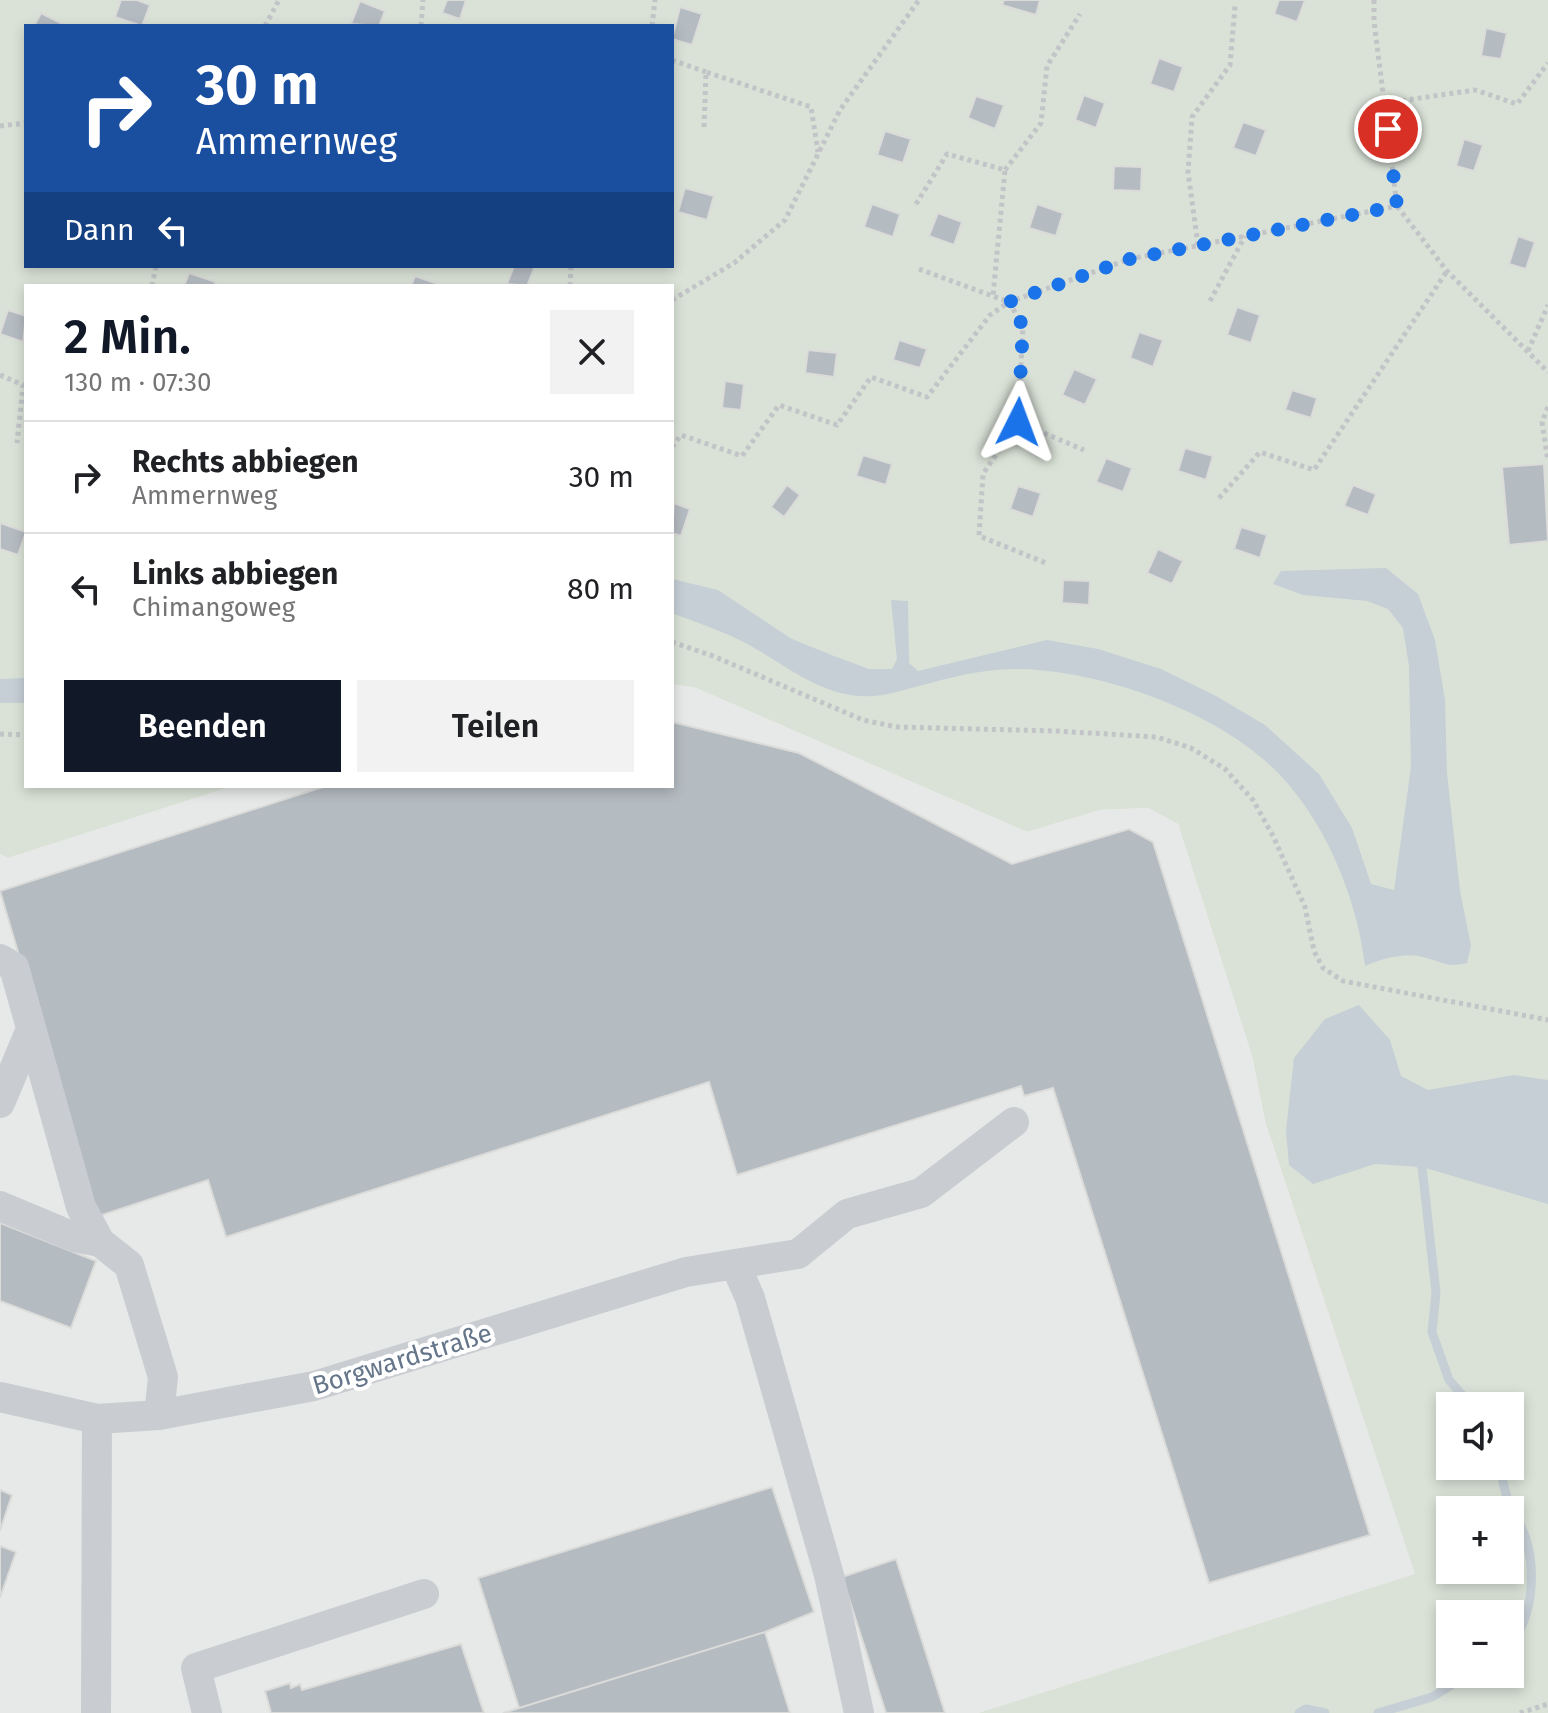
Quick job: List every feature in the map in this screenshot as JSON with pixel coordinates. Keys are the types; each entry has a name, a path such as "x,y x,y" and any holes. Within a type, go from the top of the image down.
{"street":[{"path":"0,959 14,967 81,1207 100,1242 129,1265 163,1377 159,1415"},
{"path":"0,1103 31,1029"},
{"name":"Borgwardstraße","path":"0,1397 97,1419 159,1415 314,1386 686,1272 798,1254 847,1214 921,1193 1014,1122"},
{"path":"0,1206 74,1237 100,1242"},
{"path":"735,1264 750,1298 829,1575 859,1713"},
{"path":"96,1713 97,1419"},
{"path":"207,1713 196,1668 424,1594"}],"path":[{"path":"266,24 279,0"},
{"path":"421,24 423,0"},
{"path":"652,24 655,0"},
{"path":"674,299 734,263 785,220 840,110 919,0"},
{"path":"1374,0 1397,206 1447,271 1548,372"},
{"path":"1198,245 1188,172 1192,117 1230,65 1235,6"},
{"path":"993,296 1005,170 1041,123 1047,66 1080,14"},
{"path":"674,61 811,107 818,153"},
{"path":"1386,103 1475,90 1517,104 1548,63"},
{"path":"704,127 706,72"},
{"path":"0,126 24,123"},
{"path":"916,204 947,154 1005,170"},
{"path":"674,444 681,435 742,456 779,405 837,425 871,377 927,397 990,315 1009,302 1130,259 1397,206"},
{"path":"1210,301 1245,236"},
{"path":"919,269 1009,302 1023,326 1018,422 983,474 979,536 1046,563"},
{"path":"1219,498 1260,452 1314,470 1447,271"},
{"path":"1528,351 1548,305"},
{"path":"0,375 23,385 17,443"},
{"path":"1548,407 1542,422 1548,461"},
{"path":"1018,422 1084,450"},
{"path":"674,643 874,723 897,727 1157,737 1191,748 1225,769 1253,800 1305,907 1314,951 1323,968 1343,981 1548,1020"},
{"path":"0,734 24,735"},
{"path":"1520,1713 1548,1704"}],"shaded area":[{"path":"0,0 1548,0 1548,1713 978,1713 1415,1574 1265,1121 1252,1056 1178,824 1148,808 1100,810 1027,832 696,688 674,684 674,284 24,284 24,788 227,788 8,858 0,854"},
{"path":"1386,568 1418,594 1435,640 1445,700 1447,773 1460,891 1471,946 1467,963 1449,965 1409,955 1365,966 1361,939 1345,885 1321,832 1306,808 1271,766 1246,746 1187,711 1154,697 1085,677 1020,669 969,674 882,695 844,694 805,678 736,638 674,614 674,579 718,590 792,639 869,669 892,669 897,659 891,600 908,601 909,663 918,671 1047,640 1098,649 1161,669 1265,725 1319,774 1352,828 1371,884 1394,890 1411,767 1409,666 1403,628 1388,609 1367,601 1303,595 1273,584 1281,571"},
{"path":"24,678 24,703 0,703 0,679"},
{"path":"674,684 696,688 1027,832 1100,810 1148,808 1178,824 1252,1056 1265,1121 1416,1574 978,1713 0,1713 0,854 8,858 227,788 674,788"},
{"path":"1359,1005 1390,1040 1401,1076 1428,1090 1514,1075 1548,1080 1548,1204 1422,1167 1375,1164 1313,1184 1289,1165 1286,1131 1294,1058 1325,1019"}],"building":[{"path":"121,0 137,0 150,5 143,24 115,17"},
{"path":"447,0 466,0 460,19 442,13"},
{"path":"1004,0 1040,0 1036,15 1002,5"},
{"path":"1279,0 1305,0 1297,22 1274,14"},
{"path":"360,1 385,11 380,24 351,24"},
{"path":"680,7 702,14 692,45 674,40"},
{"path":"41,13 63,24 35,24"},
{"path":"1486,28 1507,33 1501,59 1481,56"},
{"path":"1159,58 1183,67 1174,92 1150,84"},
{"path":"1084,95 1105,103 1096,128 1075,120"},
{"path":"976,96 1004,105 995,129 968,118"},
{"path":"1243,122 1266,130 1256,156 1233,148"},
{"path":"885,131 911,139 903,163 877,155"},
{"path":"1464,139 1483,145 1474,171 1456,166"},
{"path":"1114,166 1142,167 1141,191 1113,190"},
{"path":"685,188 714,196 707,220 678,212"},
{"path":"872,204 900,214 893,237 864,227"},
{"path":"1037,204 1063,213 1056,236 1029,228"},
{"path":"938,213 962,222 954,245 929,236"},
{"path":"1518,236 1535,242 1526,269 1509,264"},
{"path":"513,268 534,268 528,284 507,284"},
{"path":"189,273 216,282 215,284 185,284"},
{"path":"415,276 438,284 412,284"},
{"path":"1237,307 1260,315 1251,343 1227,335"},
{"path":"8,310 24,315 23,342 0,334"},
{"path":"1139,332 1163,340 1153,367 1130,358"},
{"path":"899,340 927,349 920,368 893,360"},
{"path":"808,350 837,353 834,377 805,373"},
{"path":"1074,369 1097,379 1085,405 1062,395"},
{"path":"725,381 744,384 741,410 722,408"},
{"path":"1292,390 1317,398 1311,418 1285,410"},
{"path":"1185,448 1213,456 1206,480 1178,471"},
{"path":"863,455 892,464 886,485 856,476"},
{"path":"1106,458 1132,468 1123,492 1096,482"},
{"path":"1544,464 1548,541 1509,545 1502,467"},
{"path":"787,485 800,495 784,517 771,507"},
{"path":"1353,485 1376,494 1368,515 1344,506"},
{"path":"1018,486 1041,493 1033,517 1010,509"},
{"path":"674,503 690,509 681,536 674,534"},
{"path":"0,523 24,531 18,555 0,549"},
{"path":"1241,527 1267,535 1260,558 1234,549"},
{"path":"1158,549 1183,561 1172,584 1147,573"},
{"path":"1063,580 1090,581 1089,605 1062,603"},
{"path":"674,722 799,753 1012,864 1129,829 1153,842 1370,1535 1209,1583 1053,1088 1024,1096 1021,1086 737,1175 709,1082 226,1237 208,1180 96,1217 0,891 320,788 674,788"},
{"path":"0,1223 96,1261 71,1328 0,1301"},
{"path":"772,1487 814,1612 765,1632 519,1708 478,1578"},
{"path":"0,1490 12,1495 0,1531"},
{"path":"0,1546 16,1552 0,1598"},
{"path":"896,1559 945,1713 886,1713 842,1577"},
{"path":"765,1632 790,1713 503,1713 519,1708"},
{"path":"461,1644 484,1713 271,1713 265,1691 290,1683 291,1688 300,1684 302,1690"}],"waterway":[{"path":"1417,1159 1422,1167 1436,1293 1432,1332 1449,1380 1460,1392"},
{"path":"1503,1480 1525,1536 1531,1563 1531,1592 1524,1620"},
{"path":"1378,1713 1432,1697 1447,1688"},
{"path":"1299,1713 1306,1709 1325,1713"}],"route":[{"path":"1018,422 1023,326 1009,302 1130,259 1397,206 1388,129"}]}
